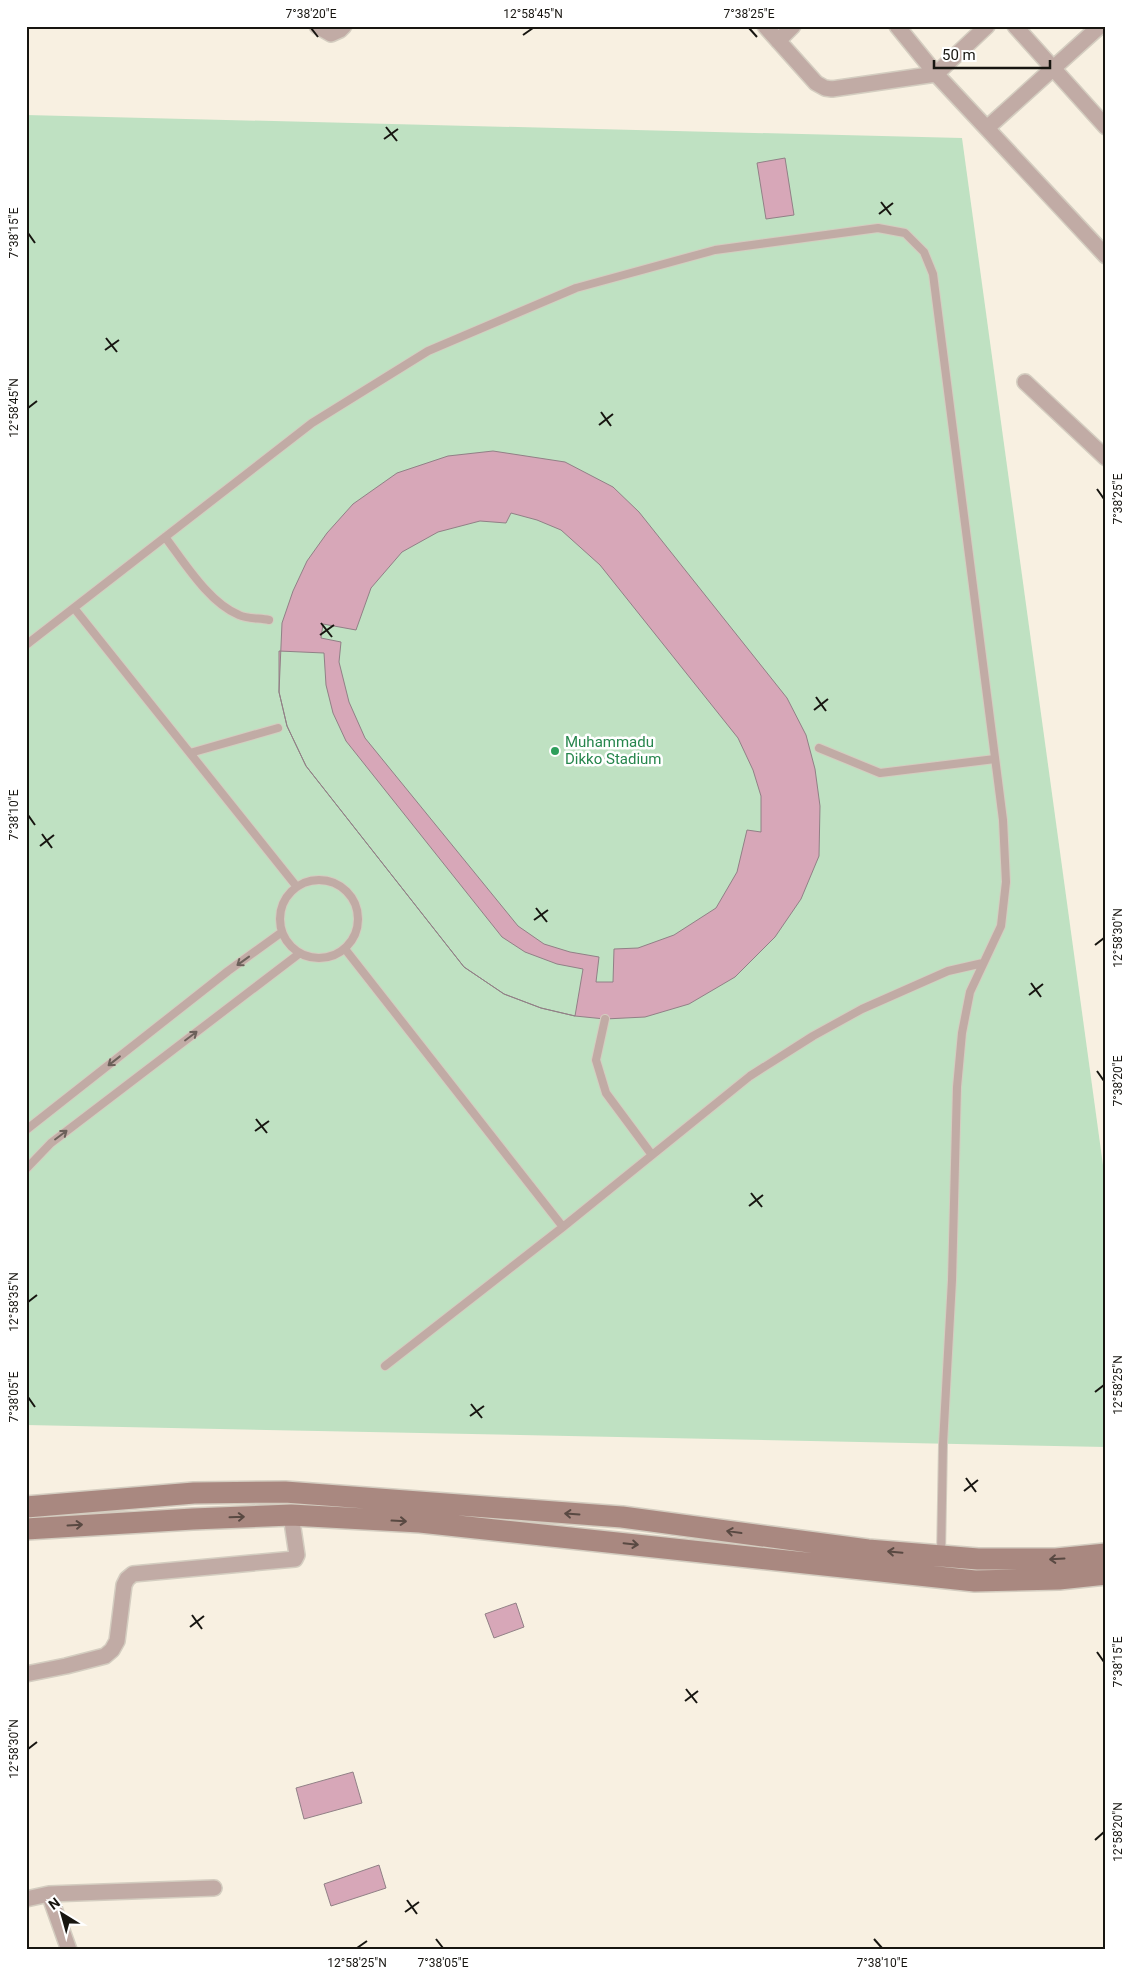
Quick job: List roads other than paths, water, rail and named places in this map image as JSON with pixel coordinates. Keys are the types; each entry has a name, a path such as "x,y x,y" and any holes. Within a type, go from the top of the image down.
{"main road":[{"path":"26,1507 194,1493 286,1492 622,1518 868,1550 978,1559 1056,1559 1106,1554"},
{"path":"26,1529 292,1515 420,1522 974,1581 1059,1579 1106,1574"}],"street":[{"path":"317,26 331,34 344,26"},
{"path":"765,26 816,83 825,88 832,89 936,74 987,26"},
{"path":"778,41 794,26"},
{"path":"896,26 936,74 1106,256"},
{"path":"1015,26 1052,69 1102,117"},
{"path":"987,128 1100,26"},
{"path":"1025,382 1106,458"},
{"path":"26,1674 105,1656 112,1650 116,1641 124,1585 133,1574 294,1558 297,1556 292,1515"},
{"path":"26,1899 49,1894 214,1888"},
{"path":"49,1894 69,1950"}],"lane":[{"path":"26,645 312,423 428,351 576,288 714,250 878,228 905,234 924,252 933,274 1003,820 1006,882 1001,926 970,992 962,1033 957,1087 952,1280 943,1444 940,1556"},
{"path":"165,537 198,580 218,601 239,615 269,620"},
{"path":"74,608 297,887"},
{"path":"190,753 278,728"},
{"path":"819,748 880,772 995,759"},
{"path":"316,880 326,880 336,883 352,896 359,914 359,924 356,933 345,949 328,958 318,958 300,953 289,944 282,932 280,912 289,894 297,887 316,880"},
{"path":"26,1130 228,971 282,932"},
{"path":"345,949 563,1227"},
{"path":"26,1168 51,1143 300,953"},
{"path":"385,1366 563,1227 750,1076 813,1036 862,1009 948,971 983,963"},
{"path":"605,1019 596,1060 606,1093 652,1155"}],"place":[{"name":"Muhammadu Dikko Stadium","path":"555,751"}]}
